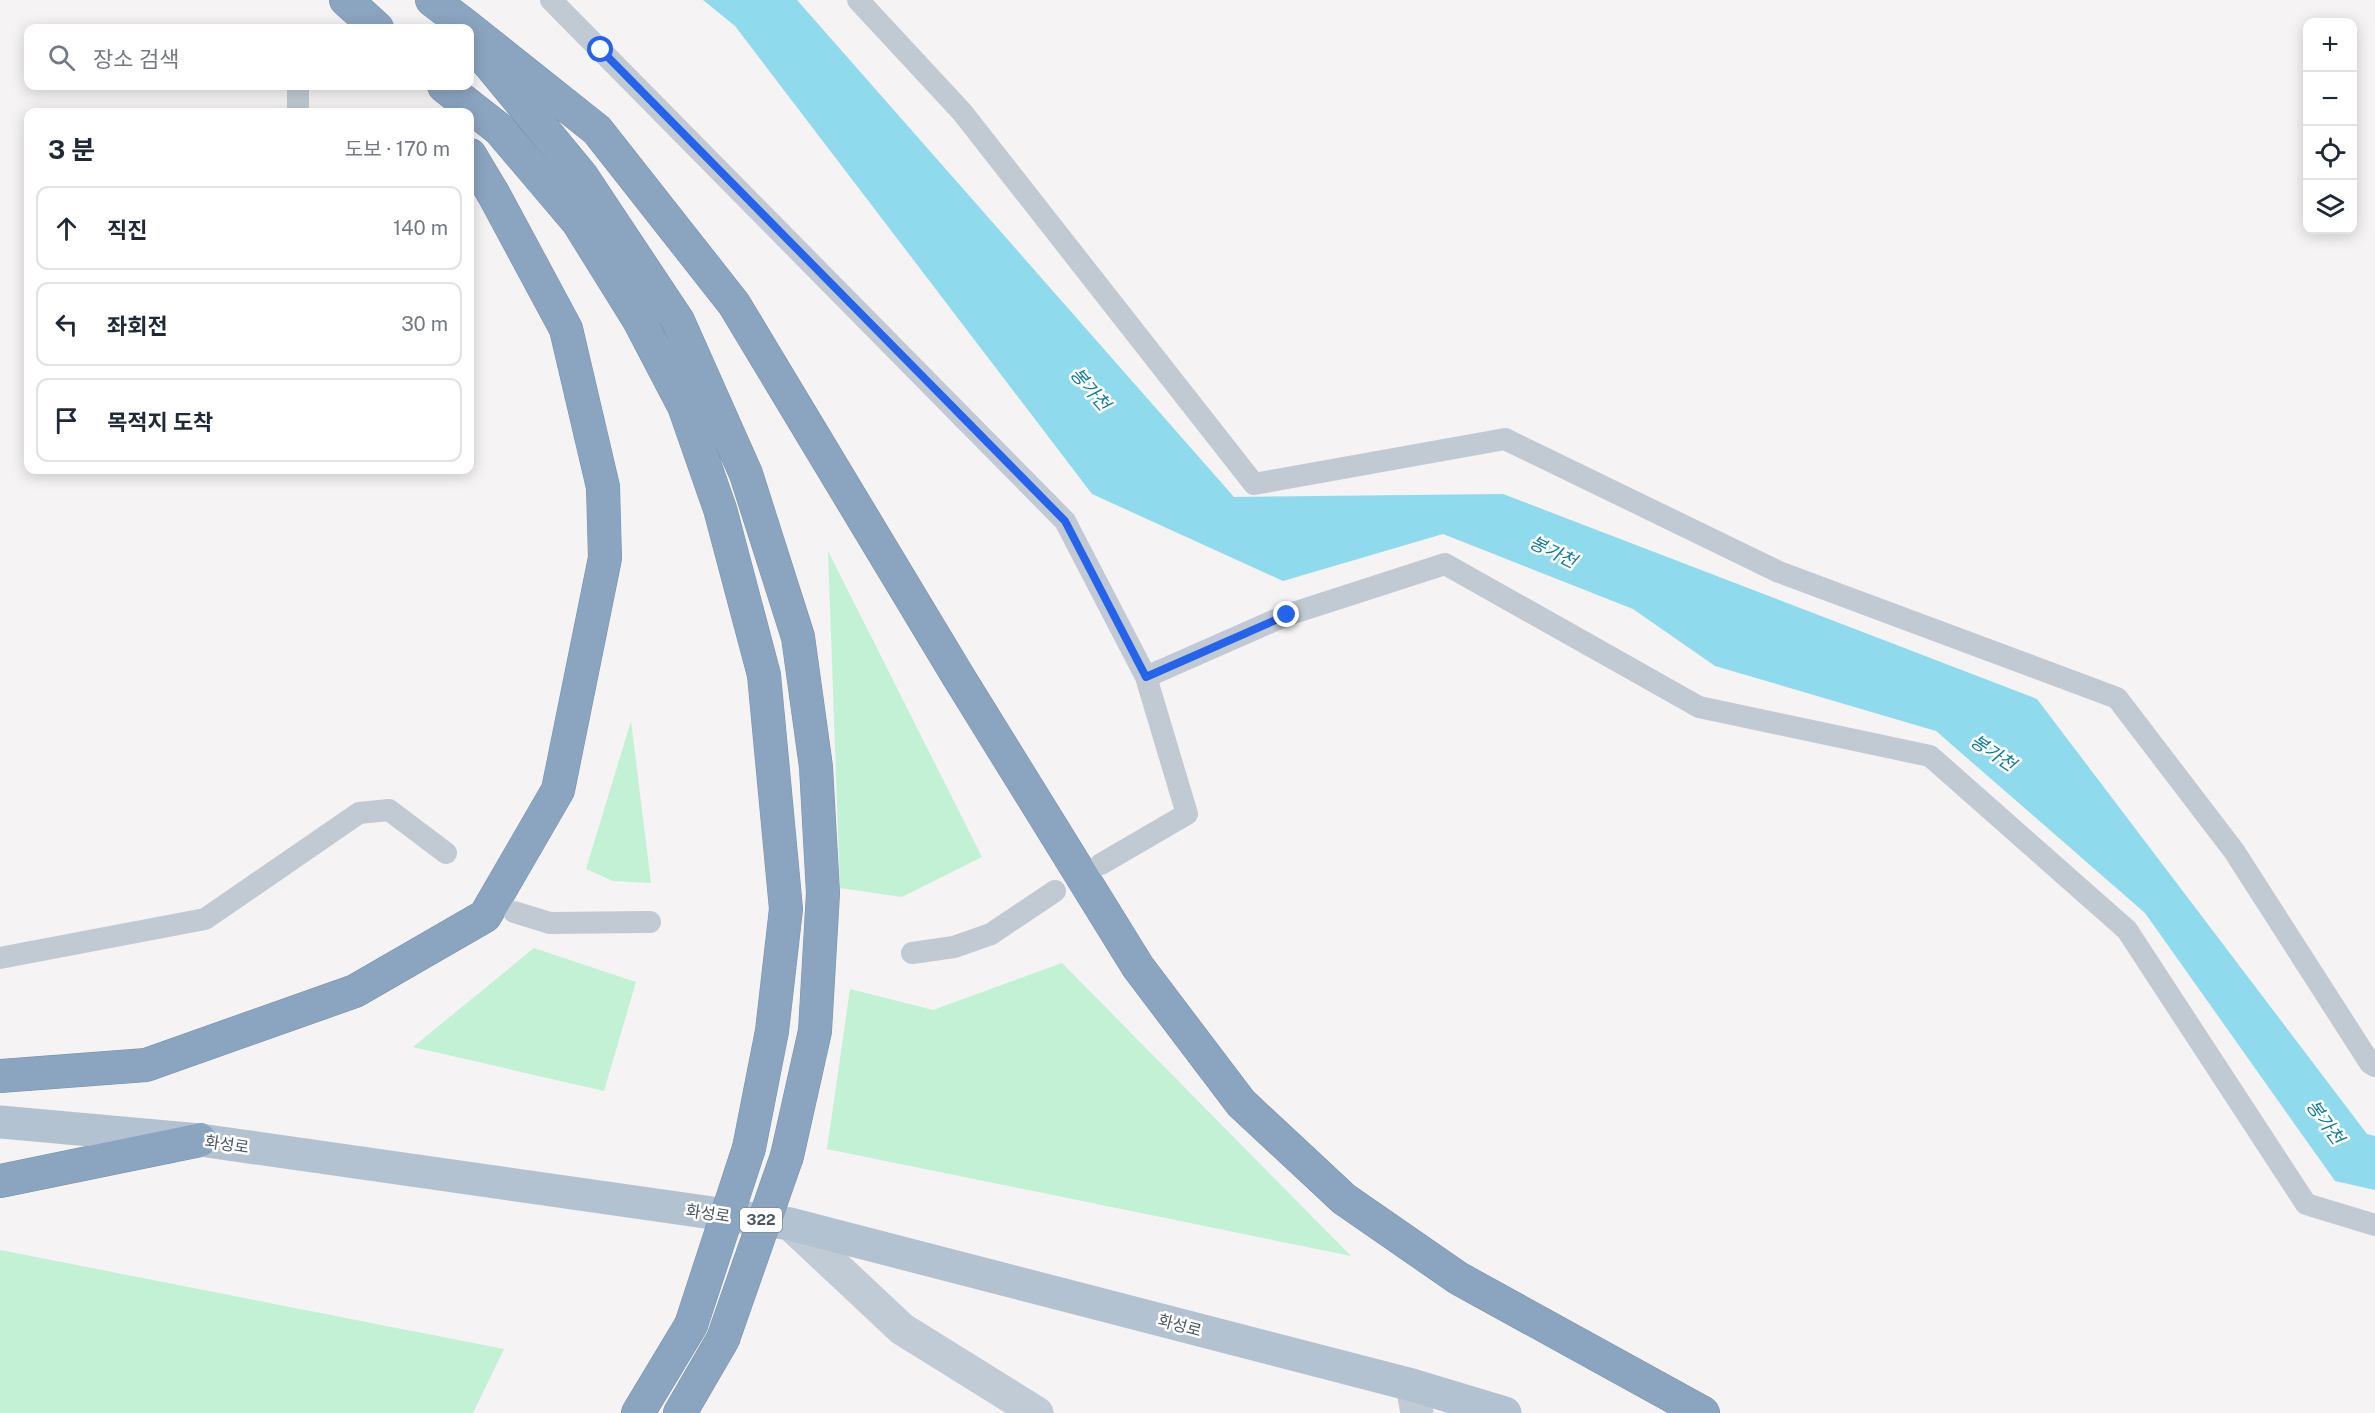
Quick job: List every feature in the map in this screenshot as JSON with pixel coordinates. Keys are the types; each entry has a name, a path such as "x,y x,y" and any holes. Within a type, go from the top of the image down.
{"highway":[{"path":"346,0 372,24"},
{"path":"445,12 462,24"},
{"path":"474,33 597,130 734,304 952,666 1138,967 1242,1103 1344,1199 1458,1278 1703,1413"},
{"path":"474,45 581,175 678,321 746,474 798,637 816,767 823,893 815,1031 787,1156 723,1339 680,1413"},
{"path":"429,90 441,108"},
{"path":"449,90 473,108"},
{"path":"474,109 500,129 578,222 639,320 684,406 720,509 764,675 786,909 772,1031 749,1148 691,1325 638,1413"},
{"path":"0,1076 146,1065 355,991 485,916 558,790 605,558 603,487 566,329 474,162"},
{"path":"0,1181 200,1140"}],"main road":[{"name":"화성로","path":"0,1122 200,1140 790,1224 1415,1399 1504,1413"}],"street":[{"path":"790,1224 902,1329 1037,1413"}],"lane":[{"path":"551,0 1065,521 1146,677 1187,814 1101,864"},
{"path":"858,0 962,112 1254,484 1505,439 1779,572 2117,698 2234,851 2370,1063 2375,1066"},
{"path":"298,90 298,108"},
{"path":"1146,677 1287,615 1445,564 1700,707 1930,756 2127,930 2306,1204 2375,1225"},
{"path":"0,958 205,919 359,813 389,810 446,853"},
{"path":"912,953 954,946 991,934 1055,891"},
{"path":"514,912 550,922 650,922"}],"green space":[{"path":"828,551 982,857 902,897 840,888"},
{"path":"631,721 651,883 613,881 586,869"},
{"path":"534,948 636,982 604,1091 413,1047"},
{"path":"1062,963 1351,1256 827,1149 850,989 933,1010"},
{"path":"0,1250 504,1349 473,1413 0,1413"}],"water":[{"name":"봉가천","path":"703,0 797,0 1234,497 1503,494 2037,699 2367,1134 2375,1136 2375,1190 2335,1181 2145,913 1936,731 1715,666 1633,609 1443,534 1283,581 1092,494 735,26"}],"route":[{"path":"601,50 1065,521 1146,677 1287,615"}]}
